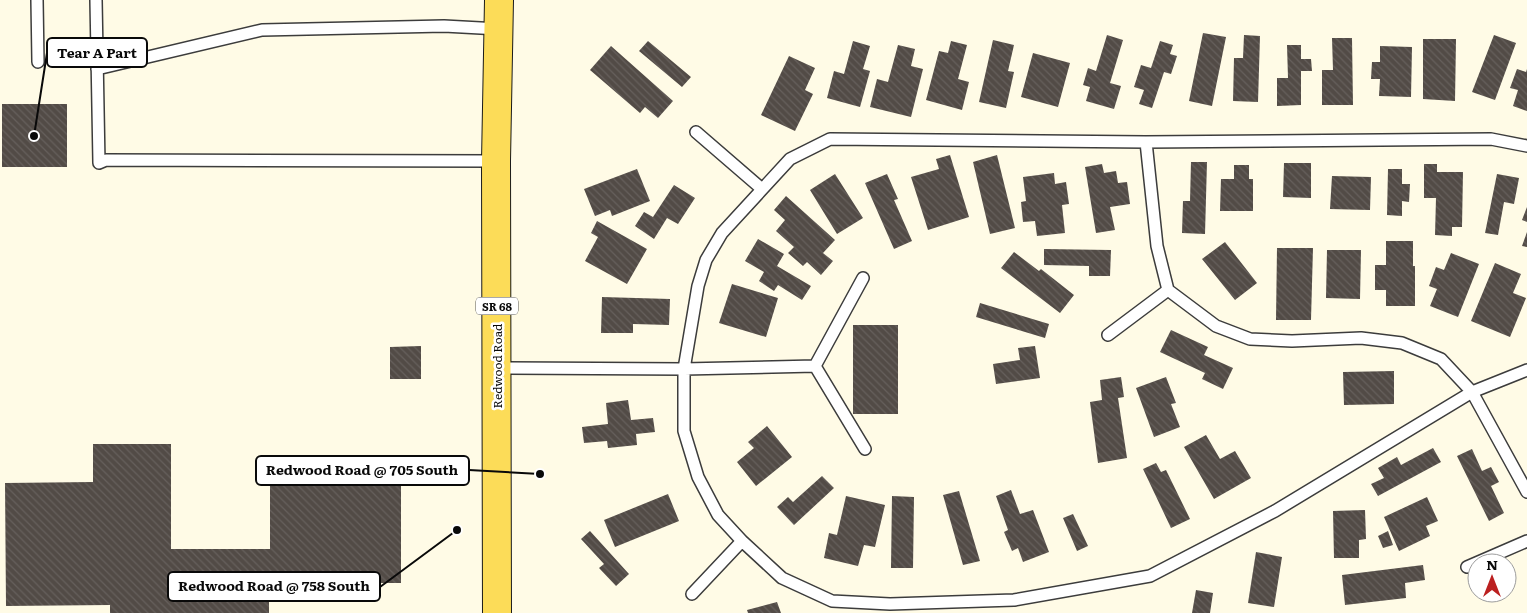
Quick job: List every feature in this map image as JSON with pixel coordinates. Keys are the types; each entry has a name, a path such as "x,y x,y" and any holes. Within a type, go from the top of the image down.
{"main road":[{"name":"Redwood Road","path":"497,613 496,161 499,0"}],"lane":[{"path":"37,0 38,62"},
{"path":"96,0 99,163 106,160 496,161"},
{"path":"97,69 262,30 444,26 499,30"},
{"path":"696,132 762,189"},
{"path":"1527,146 1491,138 1146,142 830,138 790,158 722,233 706,260 698,286 684,369 684,431 698,477 718,515 742,541 782,578 832,601 890,604 1014,600 1150,576 1275,512 1472,392 1527,370"},
{"path":"1146,142 1157,246 1168,290 1216,326 1250,339 1292,341 1362,338 1402,343 1441,359 1472,392 1527,492"},
{"path":"815,366 862,278"},
{"path":"1108,335 1168,290"},
{"path":"497,368 684,369 815,366"},
{"path":"815,366 865,449"},
{"path":"692,594 742,541"},
{"path":"1499,553 1527,541"}],"building":[{"path":"1203,33 1226,37 1212,106 1189,101"},
{"path":"1107,35 1123,40 1110,83 1121,86 1114,109 1086,101 1090,87 1083,85 1088,68 1096,71"},
{"path":"1244,35 1260,36 1258,102 1233,101 1234,58 1243,58"},
{"path":"1494,35 1516,43 1495,100 1472,92"},
{"path":"1332,38 1352,38 1353,105 1322,105 1322,70 1333,70"},
{"path":"1423,39 1456,39 1455,101 1423,99"},
{"path":"993,40 1014,45 1008,71 1014,72 1006,108 979,102"},
{"path":"648,41 691,77 682,87 639,51"},
{"path":"853,41 870,46 863,69 870,71 860,107 827,98 834,71 844,74"},
{"path":"951,41 967,45 958,79 969,82 962,110 926,100 939,51 948,53"},
{"path":"1160,41 1173,45 1170,54 1177,56 1171,74 1164,72 1152,108 1139,104 1144,90 1134,87 1141,65 1151,68"},
{"path":"898,45 915,49 911,66 923,69 911,117 870,107 877,79 888,82"},
{"path":"1287,45 1301,45 1301,59 1311,59 1312,71 1301,71 1301,105 1277,106 1277,78 1288,78"},
{"path":"611,46 673,101 658,118 645,107 640,113 590,70"},
{"path":"1380,46 1412,47 1411,97 1379,96 1380,79 1371,79 1372,62 1380,62"},
{"path":"1033,53 1070,63 1058,107 1021,97"},
{"path":"789,56 815,68 805,90 813,94 795,131 761,115"},
{"path":"1517,69 1526,72 1527,69 1527,111 1513,106 1518,90 1510,88"},
{"path":"2,104 67,104 67,167 2,167"},
{"path":"950,155 969,217 928,230 911,177 939,169 936,159"},
{"path":"997,155 1015,228 990,234 973,162"},
{"path":"1191,162 1207,162 1205,234 1182,233 1183,201 1190,201"},
{"path":"1284,163 1311,163 1311,198 1283,197"},
{"path":"1102,164 1104,173 1116,171 1118,183 1127,182 1130,204 1110,207 1115,230 1096,233 1085,167"},
{"path":"1424,164 1437,164 1437,172 1463,172 1462,227 1452,227 1452,236 1435,235 1436,198 1424,198"},
{"path":"1234,165 1249,165 1249,179 1253,179 1253,211 1220,211 1221,179 1234,179"},
{"path":"637,169 650,201 612,216 610,210 595,216 584,189"},
{"path":"1388,169 1402,169 1402,184 1410,184 1409,202 1402,201 1402,216 1387,215"},
{"path":"1054,173 1055,184 1066,182 1069,204 1062,205 1065,233 1037,236 1035,221 1023,222 1021,202 1026,201 1023,177"},
{"path":"835,174 863,218 837,234 810,190"},
{"path":"887,174 898,199 894,200 912,241 894,249 865,183"},
{"path":"1497,174 1519,178 1514,204 1504,202 1498,235 1485,233"},
{"path":"1332,176 1371,177 1370,210 1330,209"},
{"path":"674,185 695,198 678,224 667,218 654,239 635,226 644,212 653,217"},
{"path":"786,196 835,240 823,253 833,261 821,275 807,262 803,266 788,253 794,247 776,231 785,220 774,210"},
{"path":"1527,207 1527,222 1522,220"},
{"path":"597,221 647,249 627,284 585,261 598,237 591,233"},
{"path":"1527,232 1527,247 1522,246"},
{"path":"758,239 784,254 777,266 811,286 802,300 778,285 774,291 759,281 764,272 745,261"},
{"path":"1386,241 1413,241 1415,306 1386,306 1386,290 1375,290 1375,265 1386,265"},
{"path":"1225,242 1257,283 1235,300 1202,259"},
{"path":"1277,248 1313,248 1311,320 1276,320"},
{"path":"1044,249 1111,250 1110,276 1089,276 1089,266 1044,265"},
{"path":"1327,250 1361,250 1360,299 1326,298"},
{"path":"1014,252 1039,271 1041,269 1074,295 1060,313 1001,268"},
{"path":"1451,253 1479,264 1458,317 1430,306 1437,289 1429,286 1436,267 1444,270"},
{"path":"1495,263 1521,274 1513,293 1526,298 1510,337 1471,321"},
{"path":"732,284 778,298 766,337 719,323"},
{"path":"602,297 670,299 669,325 633,324 633,333 601,333"},
{"path":"980,303 1049,324 1045,338 976,317"},
{"path":"853,325 898,325 898,414 853,414"},
{"path":"1171,330 1208,347 1204,355 1233,368 1223,389 1202,379 1205,373 1160,352"},
{"path":"421,346 421,379 390,379 390,347"},
{"path":"1035,346 1040,378 996,384 993,364 1020,360 1018,348"},
{"path":"1394,371 1394,404 1344,405 1343,372"},
{"path":"1121,377 1124,397 1118,398 1127,458 1098,463 1090,402 1102,400 1100,380"},
{"path":"1166,377 1176,403 1171,404 1180,427 1154,437 1136,388"},
{"path":"628,400 631,420 653,418 655,432 636,434 637,445 608,448 607,441 584,443 582,427 608,424 606,403"},
{"path":"767,426 792,457 756,486 737,462 754,448 748,442"},
{"path":"1206,435 1220,459 1235,451 1251,478 1214,499 1184,447"},
{"path":"93,444 171,444 171,549 270,549 270,471 401,471 401,583 321,583 321,601 269,601 269,613 110,613 110,605 6,606 5,483 93,482"},
{"path":"1433,448 1441,462 1378,496 1371,484 1384,478 1378,468 1397,457 1401,465"},
{"path":"1472,449 1482,471 1491,467 1499,482 1491,486 1504,513 1489,521 1457,456"},
{"path":"1156,463 1161,472 1166,470 1190,519 1171,528 1143,469"},
{"path":"822,476 834,488 794,525 777,507 788,497 793,502"},
{"path":"1011,490 1020,514 1033,510 1049,552 1023,562 1018,548 1012,551 1004,532 1008,530 996,496"},
{"path":"959,491 980,561 963,565 943,495"},
{"path":"668,494 679,521 615,547 604,520"},
{"path":"846,496 885,505 875,547 864,545 858,566 824,558 829,533 837,535"},
{"path":"892,496 914,497 913,568 891,568"},
{"path":"1427,497 1438,521 1426,526 1430,536 1399,551 1384,517"},
{"path":"1365,510 1366,539 1359,540 1359,558 1334,558 1333,511"},
{"path":"1073,514 1088,546 1077,551 1063,518"},
{"path":"590,531 629,574 616,586 599,568 604,564 581,539"},
{"path":"1388,531 1393,545 1383,548 1378,536"},
{"path":"1256,552 1282,557 1274,607 1248,603"},
{"path":"1423,565 1425,580 1405,583 1406,598 1345,605 1342,575"},
{"path":"1196,590 1213,593 1210,613 1192,613"},
{"path":"777,602 781,613 748,613 747,610"}],"place":[{"name":"Tear A Part","path":"34,136"},
{"name":"Redwood Road @ 705 South","path":"540,474"},
{"name":"Redwood Road @ 758 South","path":"457,530"}]}
